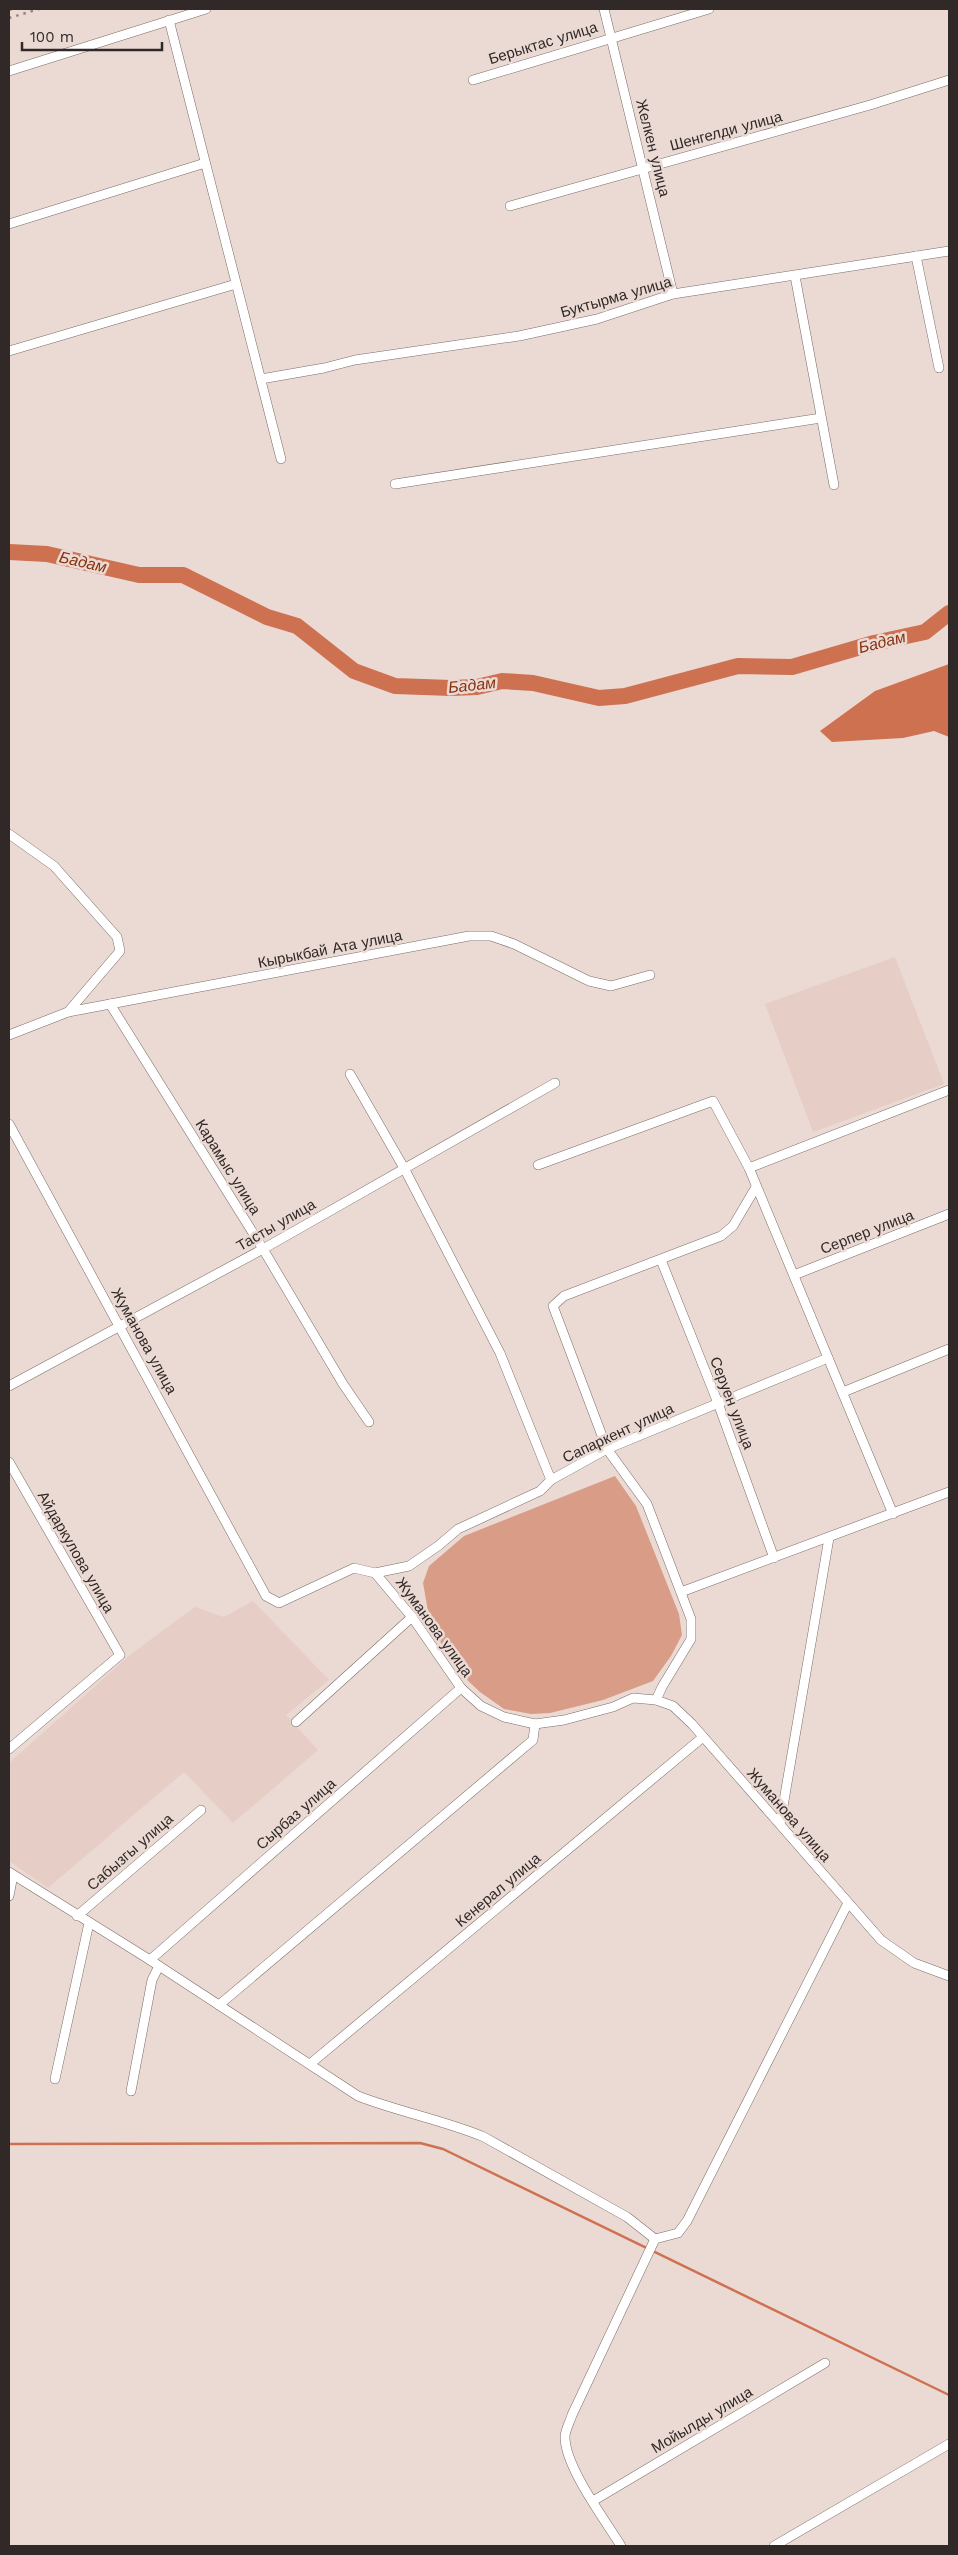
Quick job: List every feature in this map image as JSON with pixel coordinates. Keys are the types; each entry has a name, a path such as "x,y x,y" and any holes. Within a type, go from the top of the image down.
{"street":[{"path":"9,71 206,9"},
{"name":"Желкен улица","path":"604,9 673,294"},
{"name":"Берыктас улица","path":"473,80 611,36 709,9"},
{"path":"169,20 281,459"},
{"name":"Шенгелди улица","path":"510,206 870,105 949,80"},
{"path":"9,224 206,163"},
{"name":"Буктырма улица","path":"261,379 324,368 355,360 519,336 597,319 673,294 949,250"},
{"path":"916,256 939,368"},
{"path":"795,276 834,485"},
{"path":"9,351 236,284"},
{"path":"395,484 822,418"},
{"path":"9,834 54,866 118,937 120,951 68,1012"},
{"name":"Кырыкбай Ата улица","path":"9,1035 68,1012 469,936 490,936 514,944 590,982 611,986 650,975"},
{"name":"Карамыс улица","path":"110,1004 369,1422"},
{"path":"350,1074 404,1168 500,1353 551,1480"},
{"name":"Тасты улица","path":"9,1386 263,1249 555,1083"},
{"path":"749,1168 949,1090"},
{"path":"538,1164 713,1101 749,1168 893,1514"},
{"name":"Жуманова улица","path":"9,1124 266,1596 279,1603 354,1568 375,1573 412,1617 461,1688 481,1706 504,1718 535,1724 564,1720 612,1707 633,1698 656,1700 673,1706 703,1737 881,1940 914,1963 949,1976"},
{"path":"656,1700 691,1640 691,1619 647,1504 607,1449 553,1306 564,1296 721,1236 733,1226 756,1187"},
{"name":"Серпер улица","path":"794,1274 949,1214"},
{"name":"Серуен улица","path":"661,1260 718,1403 774,1558"},
{"path":"843,1392 949,1349"},
{"name":"Сапаркент улица","path":"375,1573 408,1566 458,1530 540,1491 551,1480 607,1449 828,1358"},
{"name":"Айдаркулова улица","path":"9,1462 120,1654 9,1750"},
{"path":"681,1592 949,1492"},
{"path":"780,1824 829,1538"},
{"path":"296,1722 412,1617"},
{"name":"Сырбаз улица","path":"150,1960 461,1688"},
{"path":"219,2005 533,1740 535,1724"},
{"name":"Кенерал улица","path":"310,2064 703,1737"},
{"name":"Сабызгы улица","path":"77,1916 201,1810"},
{"path":"9,1896 11,1873 150,1960 358,2096 381,2105 462,2128 484,2138 627,2217 656,2239"},
{"path":"621,2546 576,2473 567,2452 565,2436 572,2415 656,2239 678,2232 687,2221 848,1903"},
{"path":"55,2080 89,1923"},
{"path":"131,2092 152,1980 159,1966"},
{"name":"Мойылды улица","path":"593,2501 824,2363"},
{"path":"774,2546 949,2444"}],"shaded area":[{"path":"949,664 949,737 934,731 903,738 832,742 820,731 875,691"},
{"path":"895,957 944,1084 813,1132 765,1004"},
{"path":"615,1476 636,1506 679,1614 682,1635 671,1656 653,1681 603,1700 550,1713 531,1714 504,1709 480,1692 463,1676 431,1628 423,1583 429,1566 464,1536"},
{"path":"253,1601 329,1680 286,1715 318,1750 233,1823 184,1772 48,1888 9,1861 9,1763 131,1654 195,1607 224,1617"}],"waterway":[{"name":"Бадам","path":"9,552 47,554 139,575 183,575 267,617 297,626 354,671 395,686 477,687 502,681 533,683 599,698 625,696 738,666 792,667 874,643 925,632 949,613"},
{"path":"9,2144 420,2143 443,2149 949,2395"}],"railway":[{"path":"9,18 39,9"}]}
